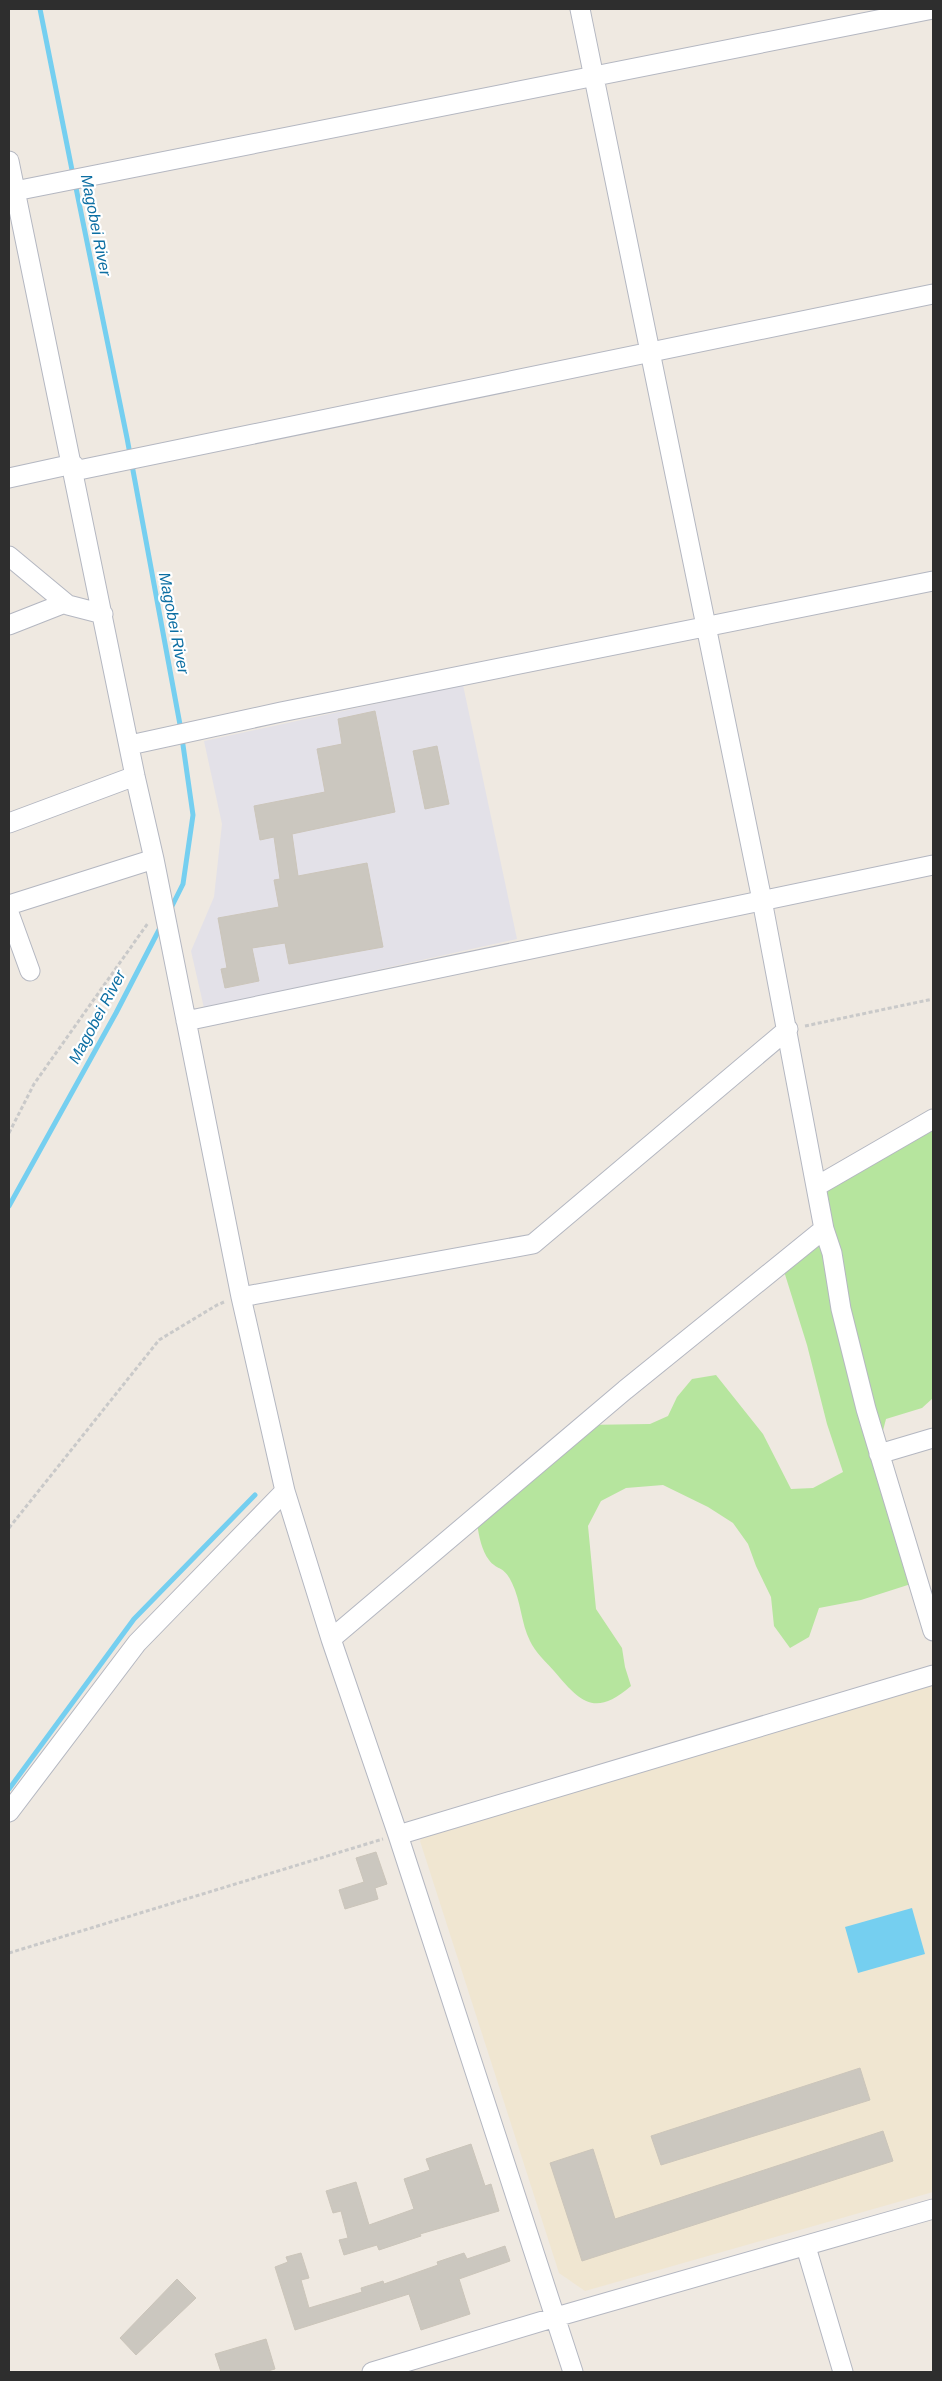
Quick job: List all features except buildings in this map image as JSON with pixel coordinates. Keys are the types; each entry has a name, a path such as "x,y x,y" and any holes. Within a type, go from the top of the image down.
{"street":[{"path":"580,9 788,1029 824,1229 832,1253 840,1309 879,1454 933,1631"},
{"path":"13,195 933,9"},
{"path":"9,161 13,195 73,467 135,776 163,902 241,1297 285,1492 330,1639 398,1835 573,2372"},
{"path":"9,478 73,467 933,294"},
{"path":"9,556 65,603 103,614"},
{"path":"130,745 933,581"},
{"path":"9,626 65,603"},
{"path":"9,822 135,776"},
{"path":"9,904 154,859"},
{"path":"186,1021 933,865"},
{"path":"9,913 30,972"},
{"path":"241,1297 533,1244 788,1029"},
{"path":"817,1186 933,1119"},
{"path":"330,1639 624,1390 824,1229"},
{"path":"879,1454 933,1438"},
{"path":"9,1812 137,1643 285,1492"},
{"path":"398,1835 933,1675"},
{"path":"372,2372 933,2209"},
{"path":"806,2247 843,2372"}],"path":[{"path":"9,1134 34,1084 163,902"},
{"path":"788,1029 933,999"},
{"path":"9,1528 159,1340 217,1305 241,1297"},
{"path":"9,1953 398,1835"}],"shaded area":[{"path":"463,685 517,939 204,1008 191,951 214,897 222,824 204,741"},
{"path":"933,1680 933,2192 585,2291 559,2273 420,1841 423,1837"}],"green space":[{"path":"933,1130 933,1398 922,1408 886,1419 875,1461 914,1583 861,1600 819,1608 809,1637 790,1648 774,1626 771,1597 748,1544 733,1523 708,1507 663,1485 626,1488 601,1501 588,1526 596,1609 622,1648 631,1686 608,1701 589,1702 581,1698 572,1691 532,1645 509,1577 489,1560 483,1550 476,1516 583,1425 650,1424 668,1416 677,1397 692,1379 716,1375 763,1434 791,1489 813,1488 843,1472 827,1424 807,1345 783,1268 831,1230 823,1193 836,1181"}],"water":[{"path":"912,1908 925,1954 858,1973 845,1927"}],"waterway":[{"name":"Magobei River","path":"40,9 73,175"},
{"name":"Magobei River","path":"75,183 127,438 181,730"},
{"name":"Magobei River","path":"170,910 183,884 193,815 182,738"},
{"name":"Magobei River","path":"9,1206 116,1013 161,926"},
{"path":"9,1789 134,1619 255,1495"}]}
